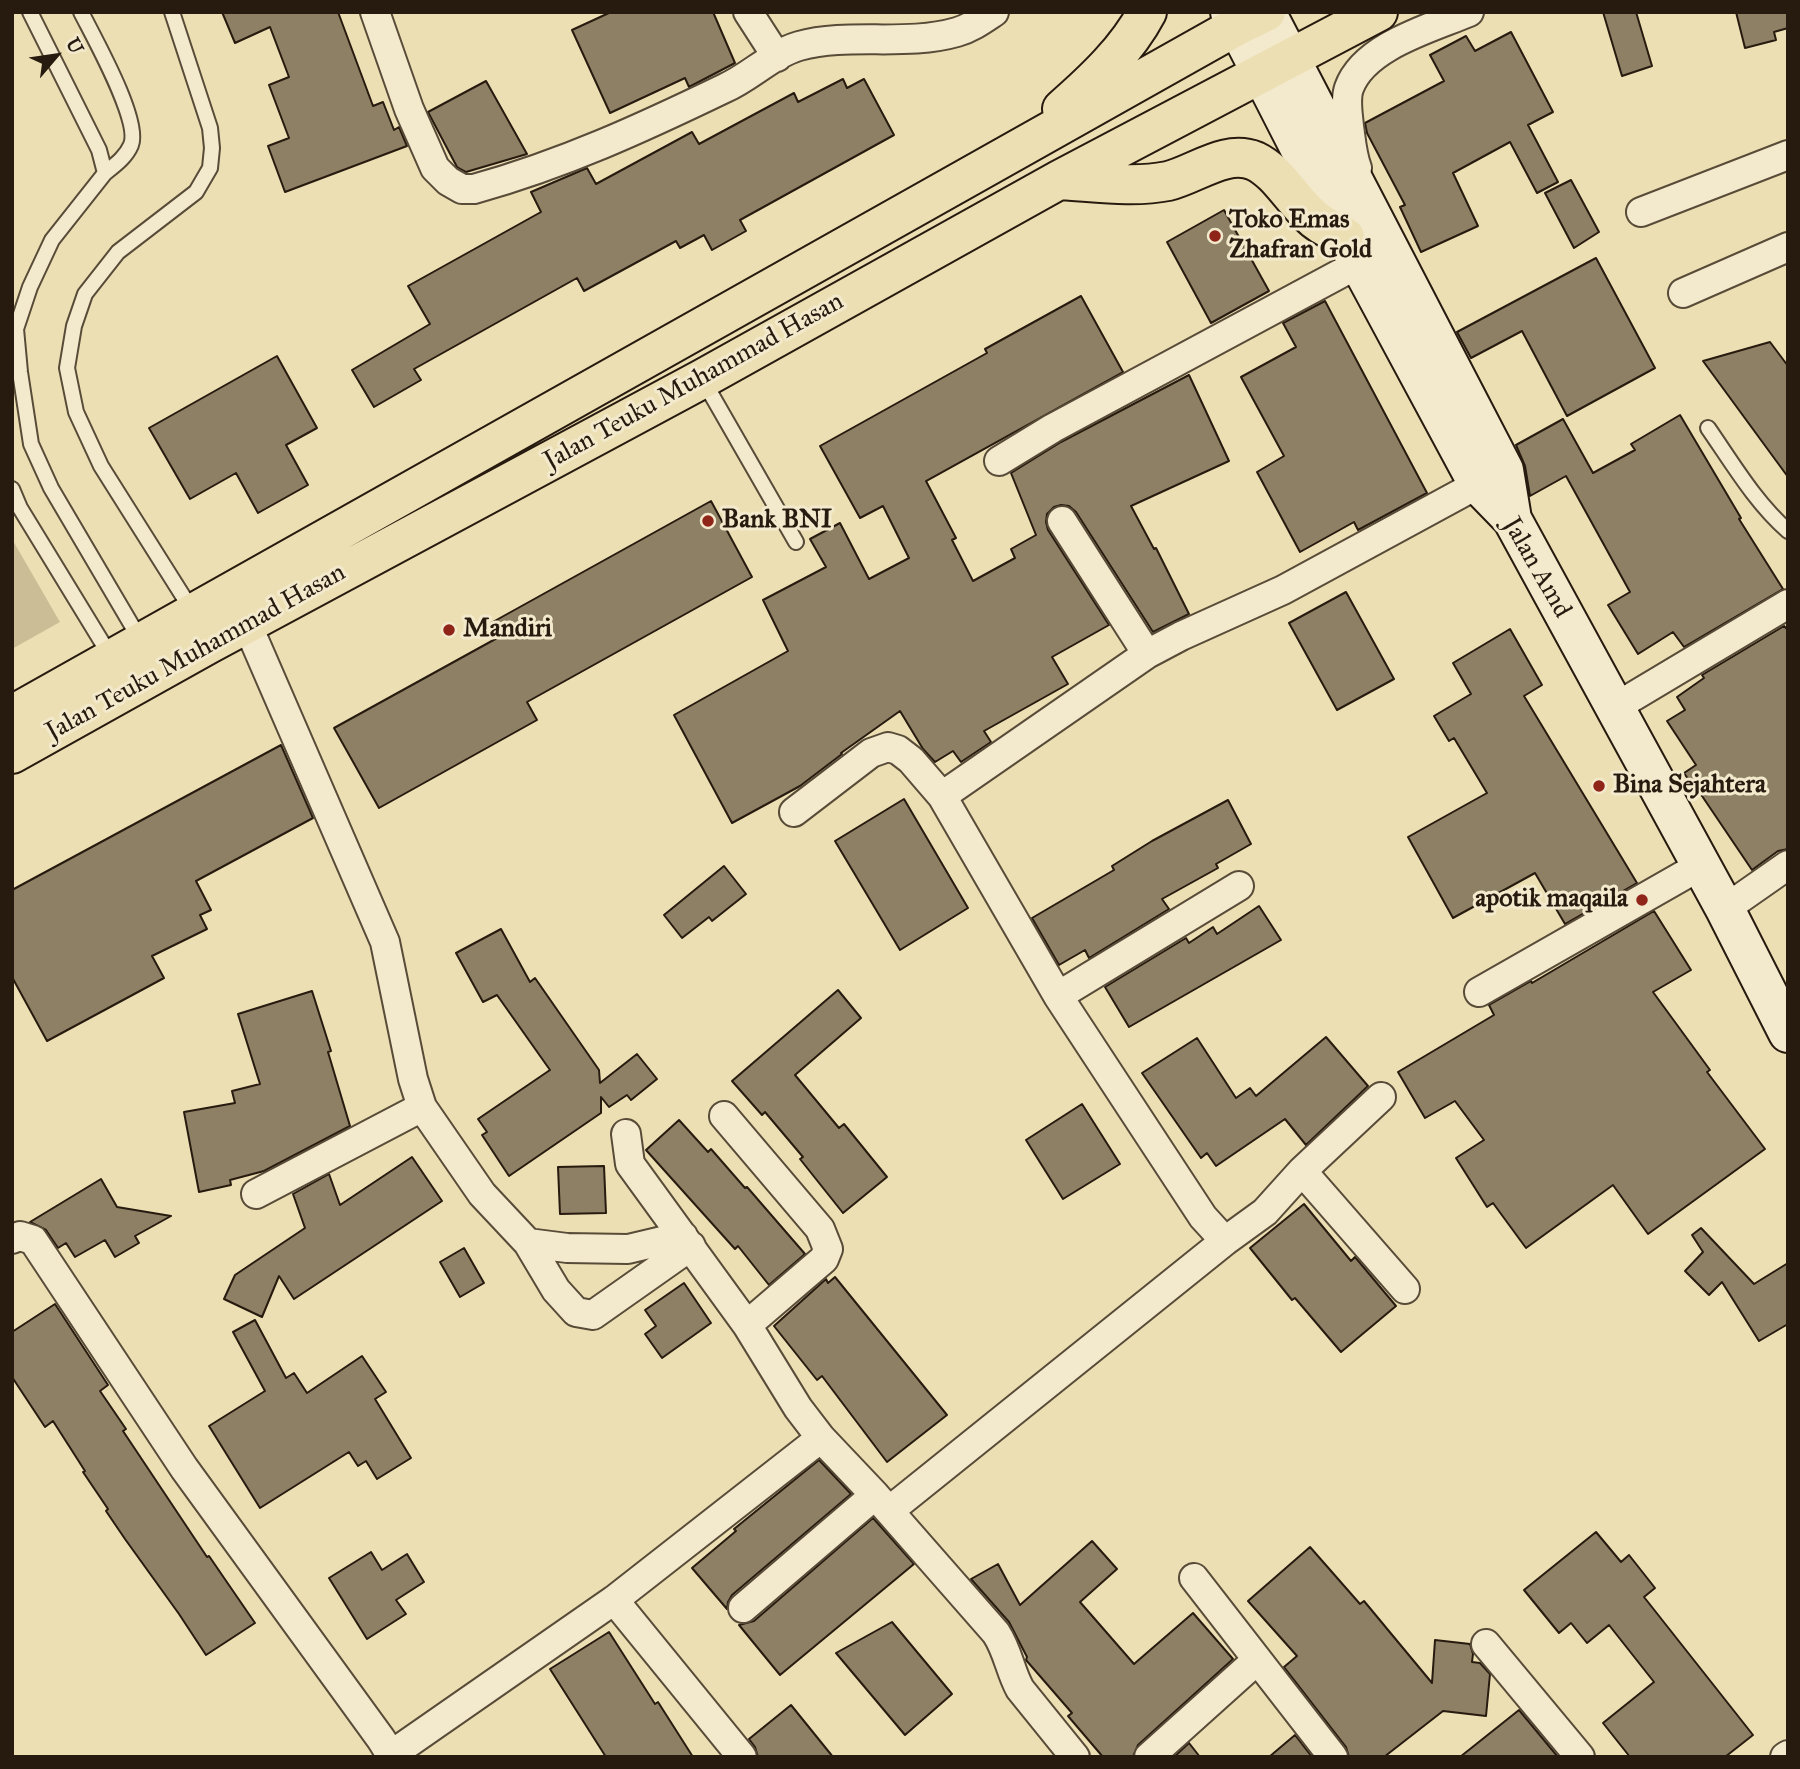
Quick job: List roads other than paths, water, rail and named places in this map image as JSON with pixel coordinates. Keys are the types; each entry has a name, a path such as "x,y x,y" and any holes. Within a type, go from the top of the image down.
{"highway":[{"path":"1014,153 1088,87 1119,52 1147,12"},
{"name":"Jalan Teuku Muhammad Hasan","path":"202,629 247,624 702,379 1059,180 1284,82 1378,12"},
{"name":"Jalan Teuku Muhammad Hasan","path":"16,739 735,306 1014,153 1250,16"},
{"path":"1059,180 1139,184 1169,180 1230,158 1244,157 1269,170 1308,214 1353,250"}],"street":[{"path":"375,12 409,109 435,167 448,181 462,189 474,189 569,159 742,80 797,47 820,42 919,39 957,32 994,12"},
{"path":"748,12 777,57"},
{"path":"942,796 1147,654 1283,590 1491,477 1399,271 1354,160 1348,116 1348,90 1359,68 1382,50 1469,12"},
{"path":"1250,16 1284,82 1399,271"},
{"name":"Jalan Amd","path":"1284,82 1353,250 1491,477 1725,909 1788,1032"},
{"path":"1641,212 1788,155"},
{"path":"1683,293 1788,247"},
{"path":"999,461 1353,250"},
{"path":"1062,521 1147,654"},
{"path":"1614,708 1788,604"},
{"path":"247,624 385,942 422,1107 482,1194 528,1243 556,1290 576,1312 593,1315 687,1241"},
{"path":"794,812 871,753 888,747 898,750 911,760 942,796 1058,996 1203,1217 1225,1241"},
{"path":"1725,909 1788,865"},
{"path":"1479,992 1700,866"},
{"path":"1058,996 1239,886"},
{"path":"743,1608 1265,1212 1302,1171 1381,1097"},
{"path":"256,1194 422,1107"},
{"path":"724,1116 820,1228 828,1249 824,1259 747,1325"},
{"path":"626,1134 630,1164 747,1325 798,1408 821,1438 996,1633 1005,1645 1020,1689 1075,1757"},
{"path":"1302,1171 1405,1289"},
{"path":"12,1239 20,1236 33,1240 184,1468 389,1756 614,1600 821,1438"},
{"path":"528,1243 566,1248 628,1249 687,1241"},
{"path":"1194,1578 1334,1757"},
{"path":"614,1600 742,1757"},
{"path":"1486,1644 1580,1757"},
{"path":"1149,1757 1257,1660"}],"lane":[{"path":"30,12 99,149 105,173"},
{"path":"81,12 128,109 134,130 132,144 120,162 105,173 52,240 30,287 16,329 31,444 135,666"},
{"path":"172,12 210,128 210,169 196,191 118,251 85,294 74,326 67,368 76,412 101,466 202,629"},
{"path":"702,379 796,542"},
{"path":"1708,428 1771,517 1788,531"},
{"path":"12,489 20,508 135,666"}],"place":[{"name":"Toko Emas Zhafran Gold","path":"1215,236"},
{"name":"Bank BNI","path":"708,521"},
{"name":"Mandiri","path":"449,630"},
{"name":"Bina Sejahtera","path":"1599,786"},
{"name":"apotik maqaila","path":"1642,900"}]}
